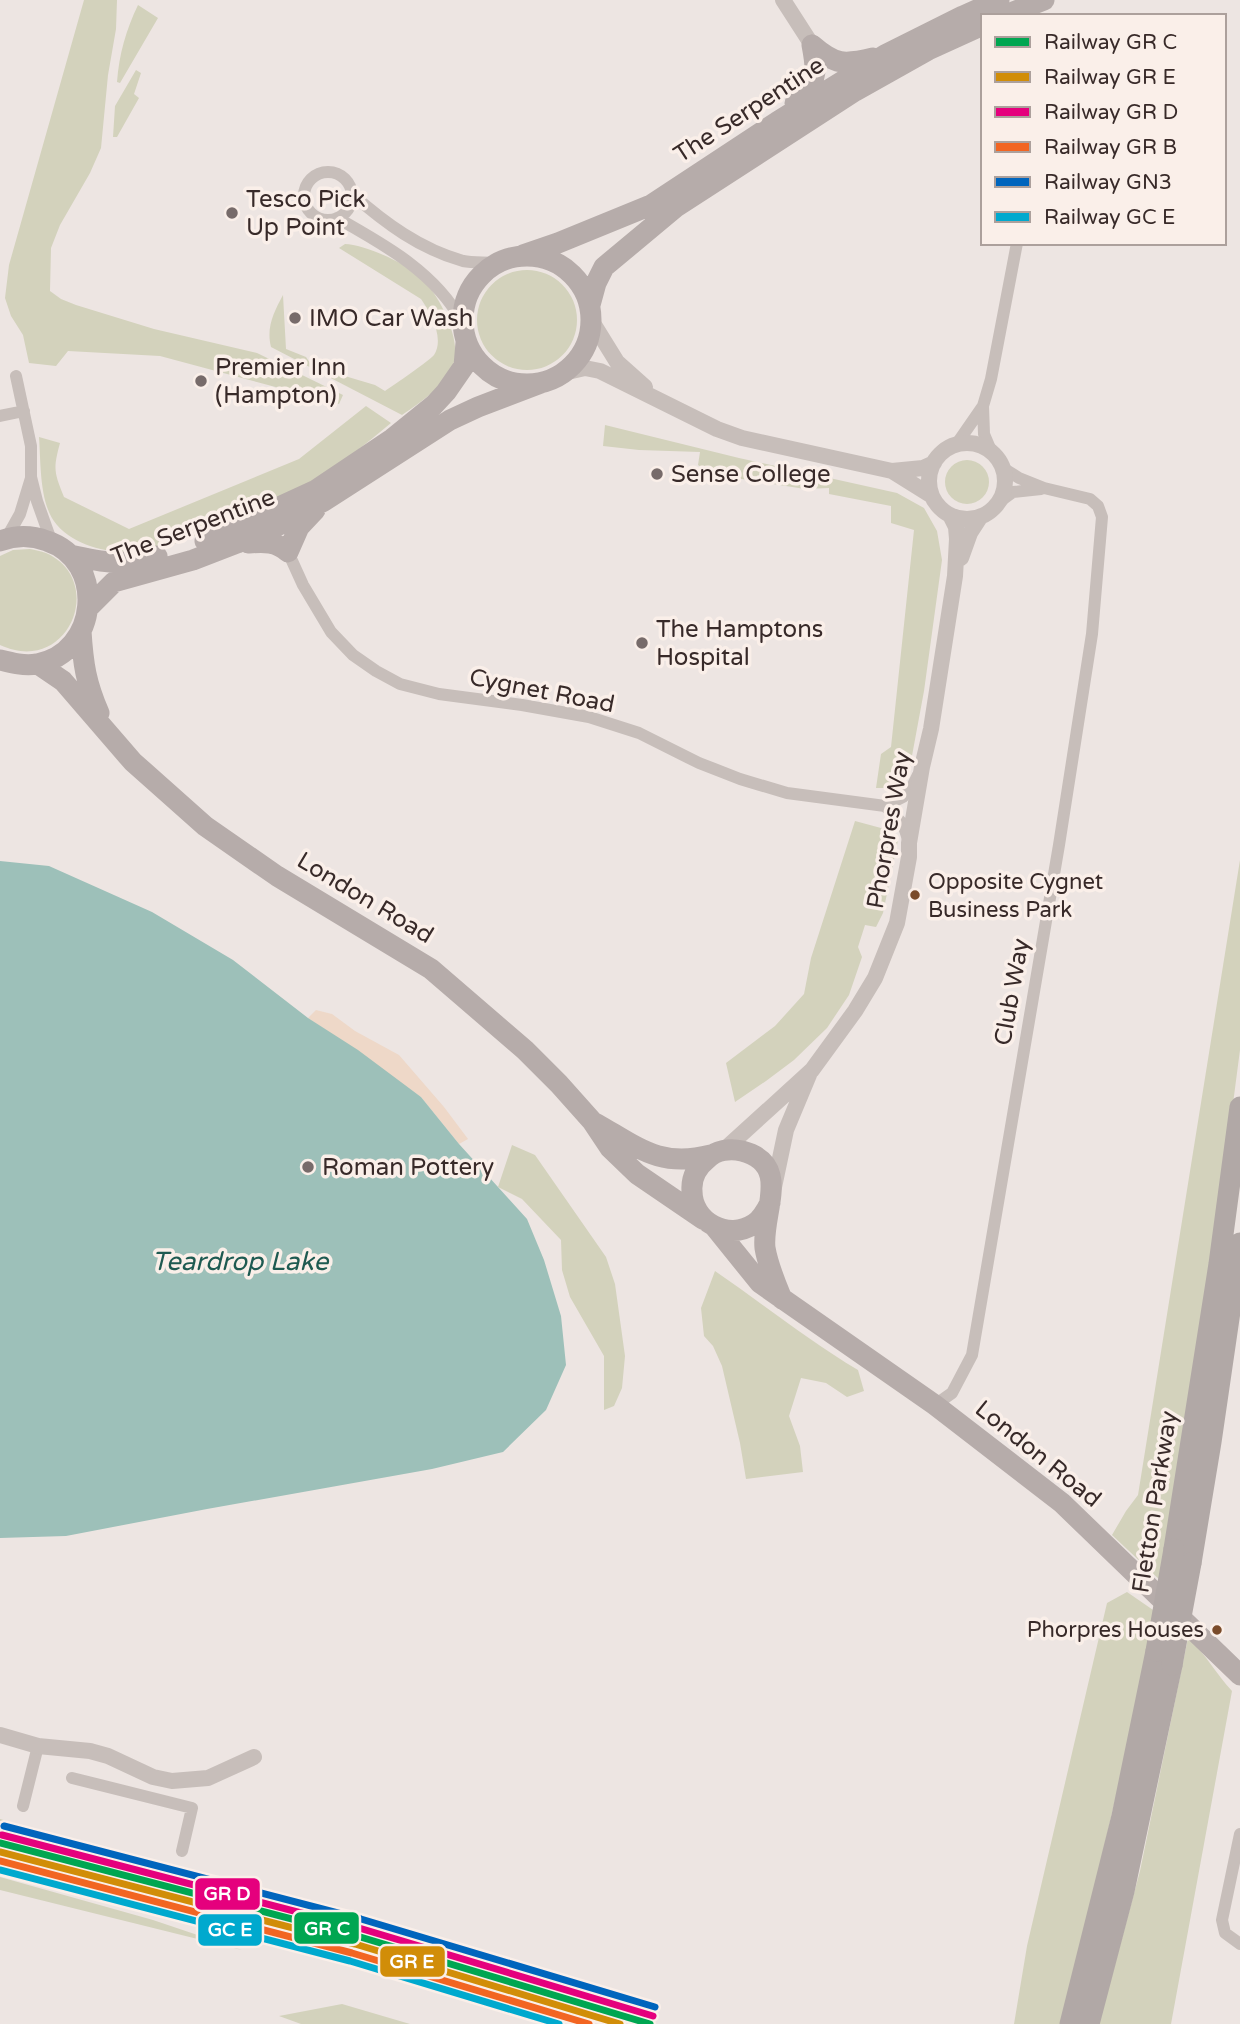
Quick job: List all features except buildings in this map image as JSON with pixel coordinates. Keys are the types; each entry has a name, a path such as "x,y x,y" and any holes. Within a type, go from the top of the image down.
{"highway":[{"name":"Fletton Parkway","path":"1183,1556 1240,1107"},
{"name":"Fletton Parkway","path":"1089,2024 1183,1556 1213,1428 1240,1243"},
{"name":"Fletton Parkway","path":"1070,2024 1116,1884"}],"main road":[{"name":"The Serpentine","path":"523,255 651,205 885,55 999,0"},
{"path":"1008,14 1044,0"},
{"name":"The Serpentine","path":"591,312 596,283 604,267 676,207 855,91 928,50 981,26"},
{"path":"812,45 836,62 853,63 885,55"},
{"path":"777,122 814,82 816,72 812,45"},
{"path":"523,255 541,256 558,263 573,274 583,288 591,312 590,332 581,355 563,373 541,383 523,384 505,380 489,372 475,359 464,332 464,305 470,288 481,274 495,263 523,255"},
{"name":"The Serpentine","path":"70,555 116,563 135,562 210,540 316,490 392,439 446,393 464,366 464,332"},
{"name":"The Serpentine","path":"88,608 114,582 237,544 324,501 450,420 541,383"},
{"path":"237,544 269,542 288,552 299,527 324,501"},
{"path":"3,540 22,536 38,537 52,542 70,555 81,570 88,589 88,608 81,631 70,646 55,657 14,664"},
{"name":"London Road","path":"81,631 88,689 105,728"},
{"name":"London Road","path":"14,664 63,681 133,762 205,826 277,876 431,969 525,1050 559,1084 592,1121 610,1148 636,1174 708,1223 760,1283 935,1405 1062,1503 1240,1675"},
{"name":"London Road","path":"592,1121 654,1156 683,1160 718,1152"},
{"path":"771,1197 764,1215 753,1224 741,1230 727,1230 708,1223 696,1209 691,1184 702,1163 718,1152 736,1149 748,1152 766,1168 771,1180 771,1197 765,1223 765,1246 769,1268 782,1298"}],"street":[{"path":"783,0 812,45"},
{"path":"352,194 348,209 337,218 323,220 312,215 304,196 308,183 318,174 336,173 346,181 352,194 385,222 416,242 464,261 495,263"},
{"path":"337,218 370,237 434,283 453,305 464,332"},
{"path":"956,445 983,406 991,379 1017,245"},
{"path":"591,312 617,362 639,383 679,410"},
{"path":"563,373 585,368 600,372 741,438 892,471 923,468 934,463 947,449 956,445 981,446 992,453"},
{"path":"16,376 31,446 31,477 52,542"},
{"path":"934,463 929,485 932,496 950,515 971,519 991,511 998,503 1005,480 1003,468 992,453 984,433 983,406"},
{"path":"0,416 24,411"},
{"name":"Club Way","path":"935,1405 952,1393 972,1354 1059,845 1092,634 1102,517 1098,506 1090,499 1044,488 1003,468"},
{"path":"892,471 932,496"},
{"path":"3,540 20,514 31,477"},
{"name":"Club Way","path":"998,503 1013,492 1044,488"},
{"name":"Phorpres Way","path":"718,1152 811,1070 855,1011 875,978 897,923 955,576 957,539 956,527 950,515"},
{"name":"Phorpres Way","path":"955,576 970,533 981,516"},
{"name":"Cygnet Road","path":"288,552 331,632 353,655 400,684 439,694 589,717 639,733 699,763 740,779 788,793 884,806"},
{"path":"909,850 917,835 930,753 931,729"},
{"path":"909,850 903,824 884,806 903,797 912,787 922,767"},
{"name":"Phorpres Way","path":"771,1197 786,1130 811,1070"},
{"path":"0,1735 38,1746 90,1751 108,1756 153,1777 172,1781 208,1778 254,1757"},
{"path":"23,1806 38,1746"},
{"path":"145,1797 153,1777"},
{"path":"72,1778 192,1808 182,1851"},
{"path":"1239,1841 1222,1920 1225,1933 1240,1944"}],"green space":[{"path":"84,0 117,0 116,29 108,75 101,148 60,225 51,248 50,291 76,305 154,329 257,353 343,395 339,404 160,356 68,351 56,366 29,363 23,335 11,316 5,298 9,265"},
{"path":"138,5 158,18 120,83 117,82 121,52"},
{"path":"136,70 141,73 134,94 139,98 117,137 113,137 115,106"},
{"path":"345,244 375,251 417,273 436,296 451,330 455,352 451,370 433,392 402,415 271,347 270,326 283,295 286,349 306,357 310,363 328,371 375,385 385,391 434,355 437,333 421,299 339,248"},
{"path":"527,270 546,274 563,284 573,301 577,320 573,339 563,356 546,366 527,370 508,366 491,356 481,339 477,320 481,301 491,284 508,274"},
{"path":"366,406 391,423 334,468 271,504 163,548 130,552 96,548 65,533 51,517 47,506 42,483 39,437 60,443 56,470 64,497 129,529 299,459"},
{"path":"605,425 897,493 924,508 937,531 942,560 924,691 909,772 890,788 876,788 881,754 891,747 914,530 891,523 891,506 829,494 829,488 805,489 710,474 698,465 700,452 603,446"},
{"path":"967,460 982,467 989,482 982,497 967,504 952,497 945,482 952,467"},
{"path":"30,549 46,553 64,566 74,583 76,602 72,621 61,637 45,648 24,651 0,645 0,556 13,550"},
{"path":"855,821 881,828 898,840 883,913 876,927 865,925 858,947 862,957 849,995 827,1028 794,1060 735,1102 726,1063 775,1026 804,994 811,958"},
{"path":"1240,860 1240,1050 1212,1264 1162,1582 1112,1535 1138,1495"},
{"path":"512,1145 535,1155 606,1257 615,1284 625,1356 622,1388 614,1406 604,1410 604,1356 570,1297 562,1270 561,1240 522,1199 498,1187"},
{"path":"715,1271 858,1370 864,1391 847,1397 826,1383 801,1378 789,1416 800,1446 803,1472 746,1479 722,1366 713,1346 704,1336 701,1308"},
{"path":"1127,1592 1156,1612 1149,1654 1063,2024 1014,2024 1027,1946 1107,1603"},
{"path":"1188,1638 1232,1691 1171,2024 1099,2024 1140,1871"},
{"path":"0,1819 241,1889 0,1827"},
{"path":"0,1877 153,1920 242,1950 0,1890"},
{"path":"342,2004 410,2024 301,2024 279,2016"}],"sand":[{"path":"316,1010 332,1014 355,1031 399,1055 468,1139 459,1144 421,1097 308,1018"}],"water":[{"name":"Teardrop Lake","path":"0,861 49,866 152,912 233,960 308,1018 358,1050 421,1097 459,1144 527,1219 544,1260 561,1316 566,1365 546,1410 503,1452 432,1469 66,1536 0,1538"}],"transit line":[{"path":"2,1835 359,1928 653,2016"},
{"path":"0,1843 357,1936 650,2024"},
{"path":"0,1852 355,1944 620,2024"},
{"path":"0,1861 352,1953 589,2024"},
{"path":"0,1870 350,1961 559,2024"}],"rail line":[{"name":"GN3","path":"4,1826 361,1919 655,2007"}],"place":[{"name":"Tesco Pick Up Point","path":"232,213"},
{"name":"IMO Car Wash","path":"295,318"},
{"name":"Premier Inn (Hampton)","path":"201,381"},
{"name":"Sense College","path":"657,474"},
{"name":"The Hamptons Hospital","path":"642,643"},
{"name":"Opposite Cygnet Business Park","path":"915,895"},
{"name":"Roman Pottery","path":"308,1167"},
{"name":"Phorpres Houses","path":"1217,1630"}]}
